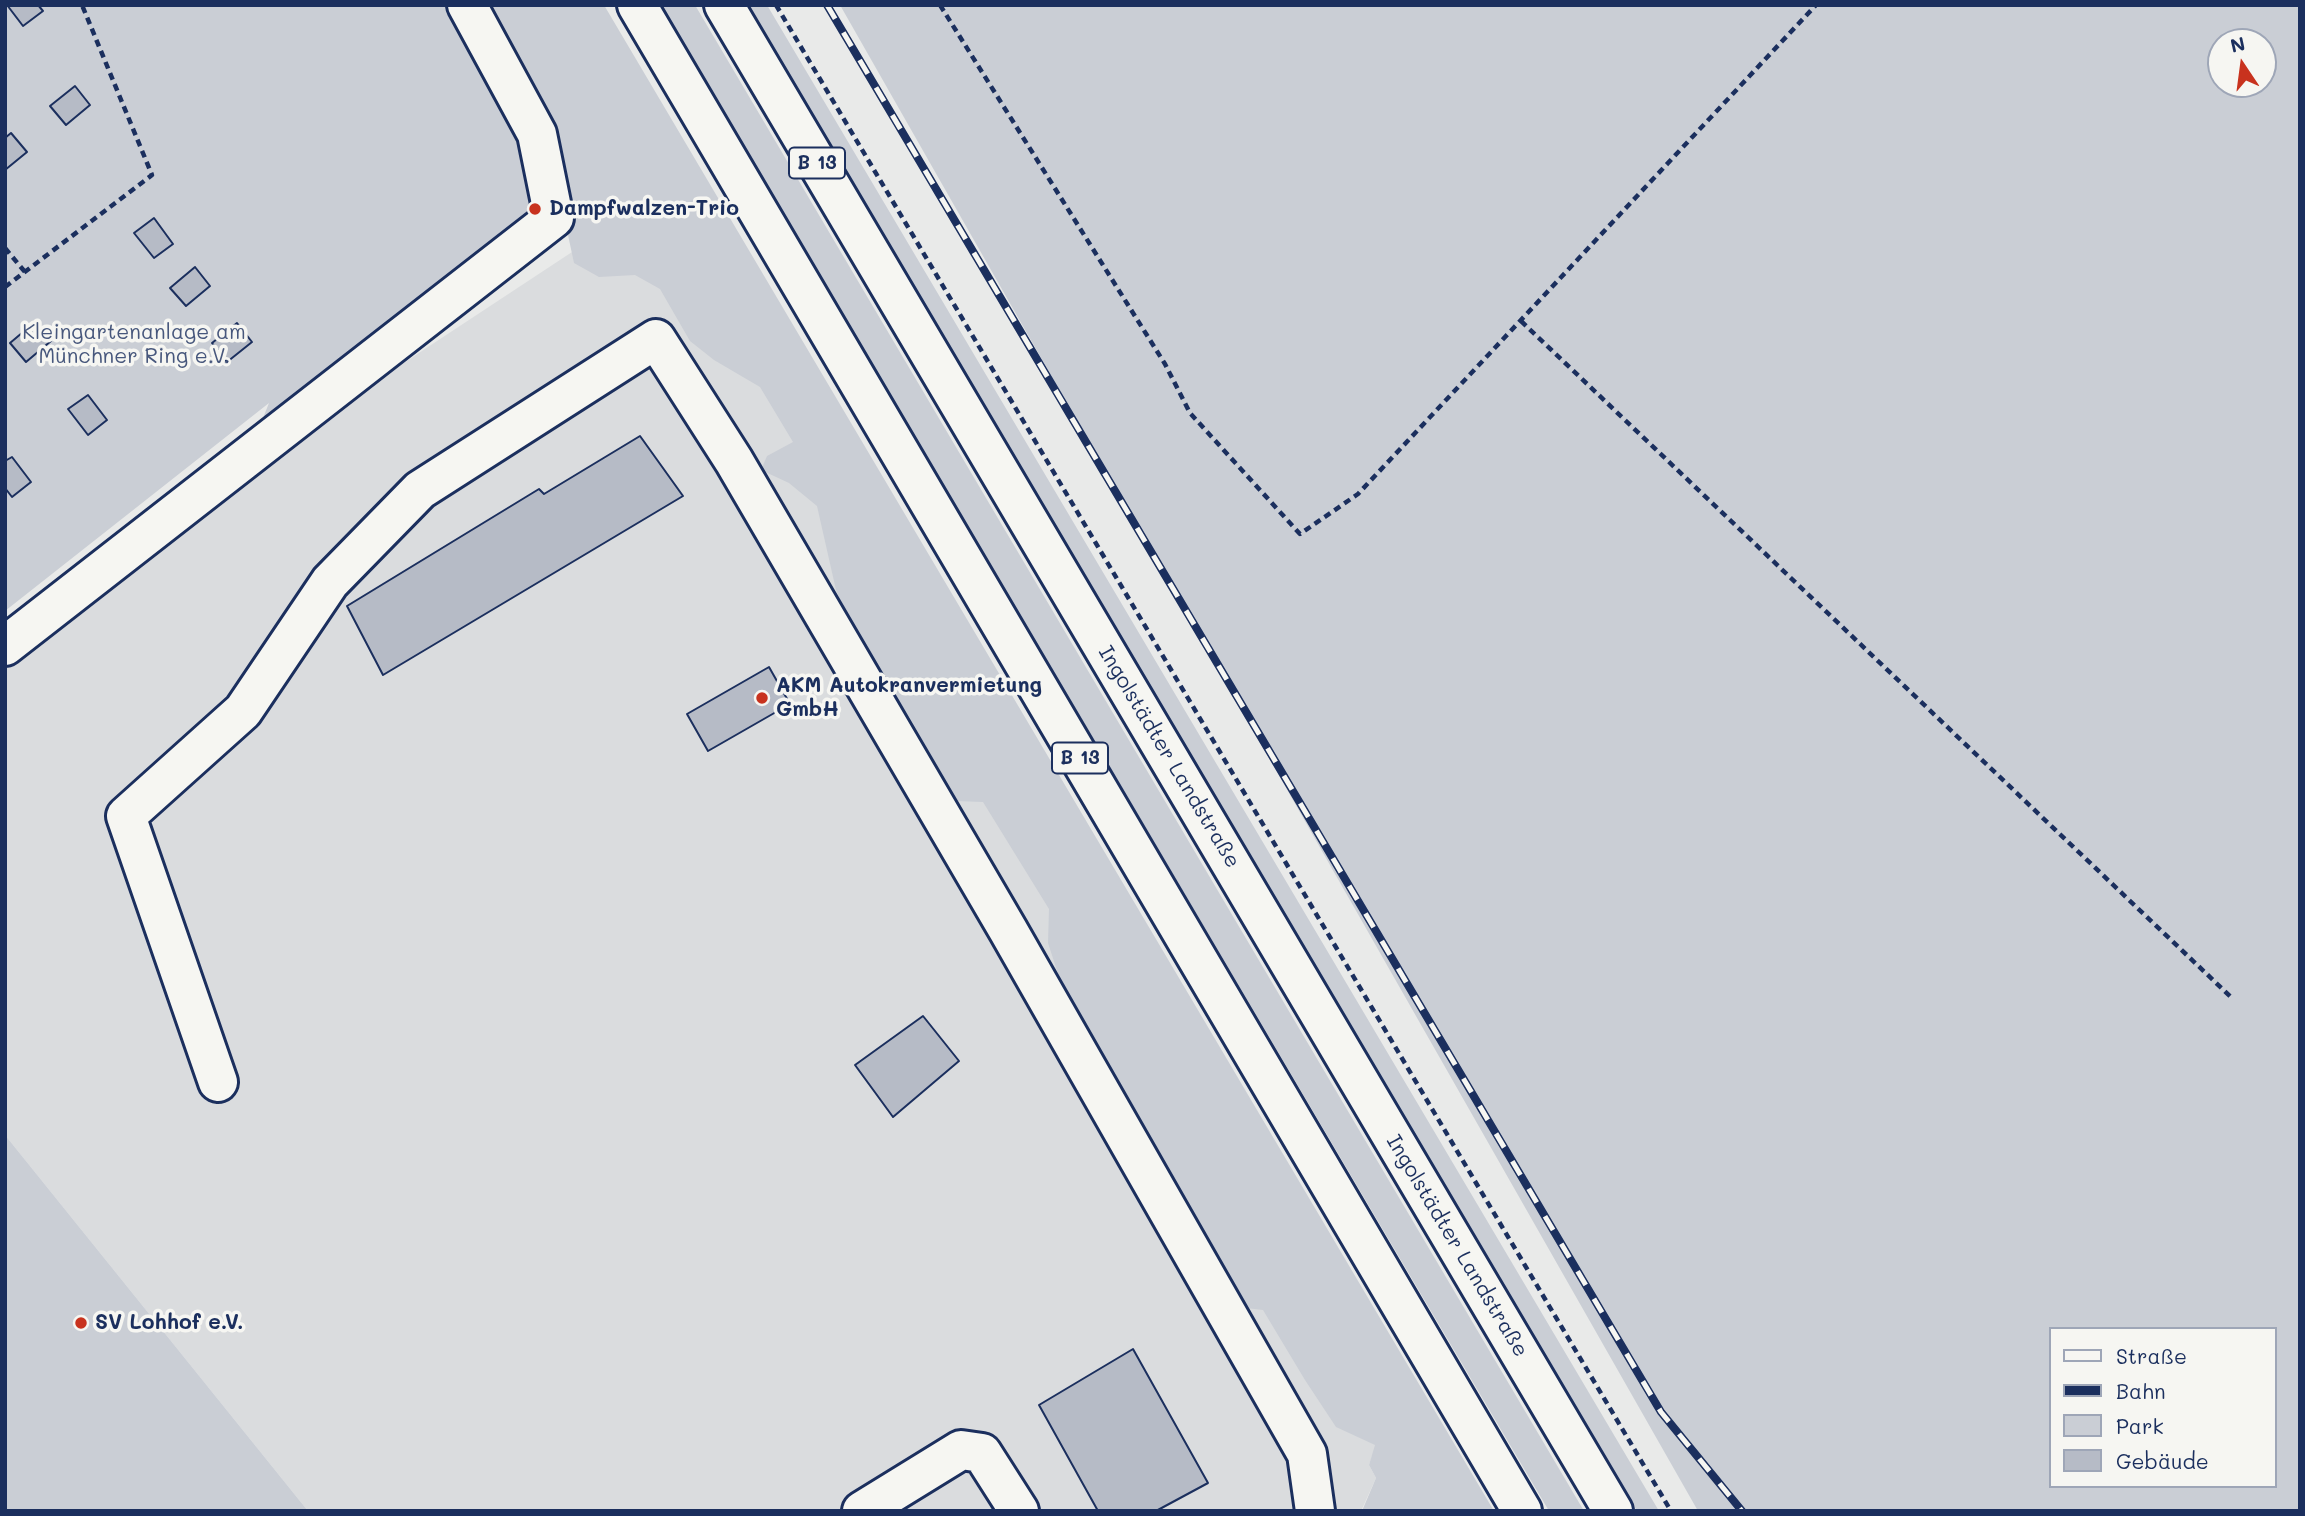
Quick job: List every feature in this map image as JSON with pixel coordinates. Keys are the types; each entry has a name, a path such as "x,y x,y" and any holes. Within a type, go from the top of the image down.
{"main road":[{"path":"5,646 554,218 537,134 467,5"},
{"name":"B 13","path":"637,5 1522,1511"},
{"name":"Ingolstädter Landstraße","path":"724,5 1613,1511"},
{"path":"218,1082 126,816 243,711 330,582 420,490 656,340 734,461 1009,930 1307,1454 1315,1511"},
{"path":"862,1511 961,1450 982,1453 1018,1511"}],"path":[{"path":"5,287 152,175 82,5"},
{"path":"776,5 1671,1511"},
{"path":"940,5 1165,364 1190,413 1300,534 1358,494 1816,5"},
{"path":"5,248 25,272"},
{"path":"1521,321 2233,999"}],"shaded area":[{"path":"657,196 1376,1445 1369,1465 1376,1478 1361,1511 308,1511 5,1135 5,670 340,405"}],"green space":[{"name":"Kleingartenanlage am Münchner Ring e.V.","path":"5,5 455,5 530,135 547,212 261,423 269,403 5,611"},
{"path":"483,5 604,5 1494,1511 1362,1511 1376,1478 1369,1465 1375,1445 1336,1427 1263,1310 1246,1308 1068,1004 1048,943 1049,909 983,802 956,801 913,723 850,623 836,590 817,506 789,483 761,470 767,456 793,442 760,387 714,360 690,341 660,289 635,275 599,277 574,263 568,235 559,220"},
{"path":"660,5 695,5 1584,1511 1549,1511"},
{"path":"748,5 767,5 1659,1511 1637,1511"},
{"path":"840,5 2300,5 2300,1511 1698,1511"},
{"name":"SV Lohhof e.V.","path":"5,1135 308,1511 5,1511"}],"building":[{"path":"7,5 38,5 43,11 23,26"},
{"path":"75,86 90,105 66,125 50,106"},
{"path":"11,133 27,152 5,170 5,138"},
{"path":"154,218 173,244 154,258 134,233"},
{"path":"195,267 210,286 186,306 170,288"},
{"path":"35,322 51,341 26,362 10,343"},
{"path":"237,323 252,342 227,362 212,343"},
{"path":"88,395 107,420 88,435 68,409"},
{"path":"640,436 683,496 383,675 347,606 539,489 544,494"},
{"path":"12,457 31,482 12,497 5,488 5,461"},
{"path":"769,667 790,704 708,751 687,714"},
{"path":"923,1016 959,1061 893,1117 855,1065"},
{"path":"1133,1349 1208,1483 1156,1511 1098,1511 1039,1405"}],"railway":[{"path":"827,5 1661,1412 1742,1511"}],"place":[{"name":"Dampfwalzen-Trio","path":"535,209"},
{"name":"AKM Autokranvermietung GmbH","path":"762,698"},
{"name":"SV Lohhof e.V.","path":"81,1323"}]}
